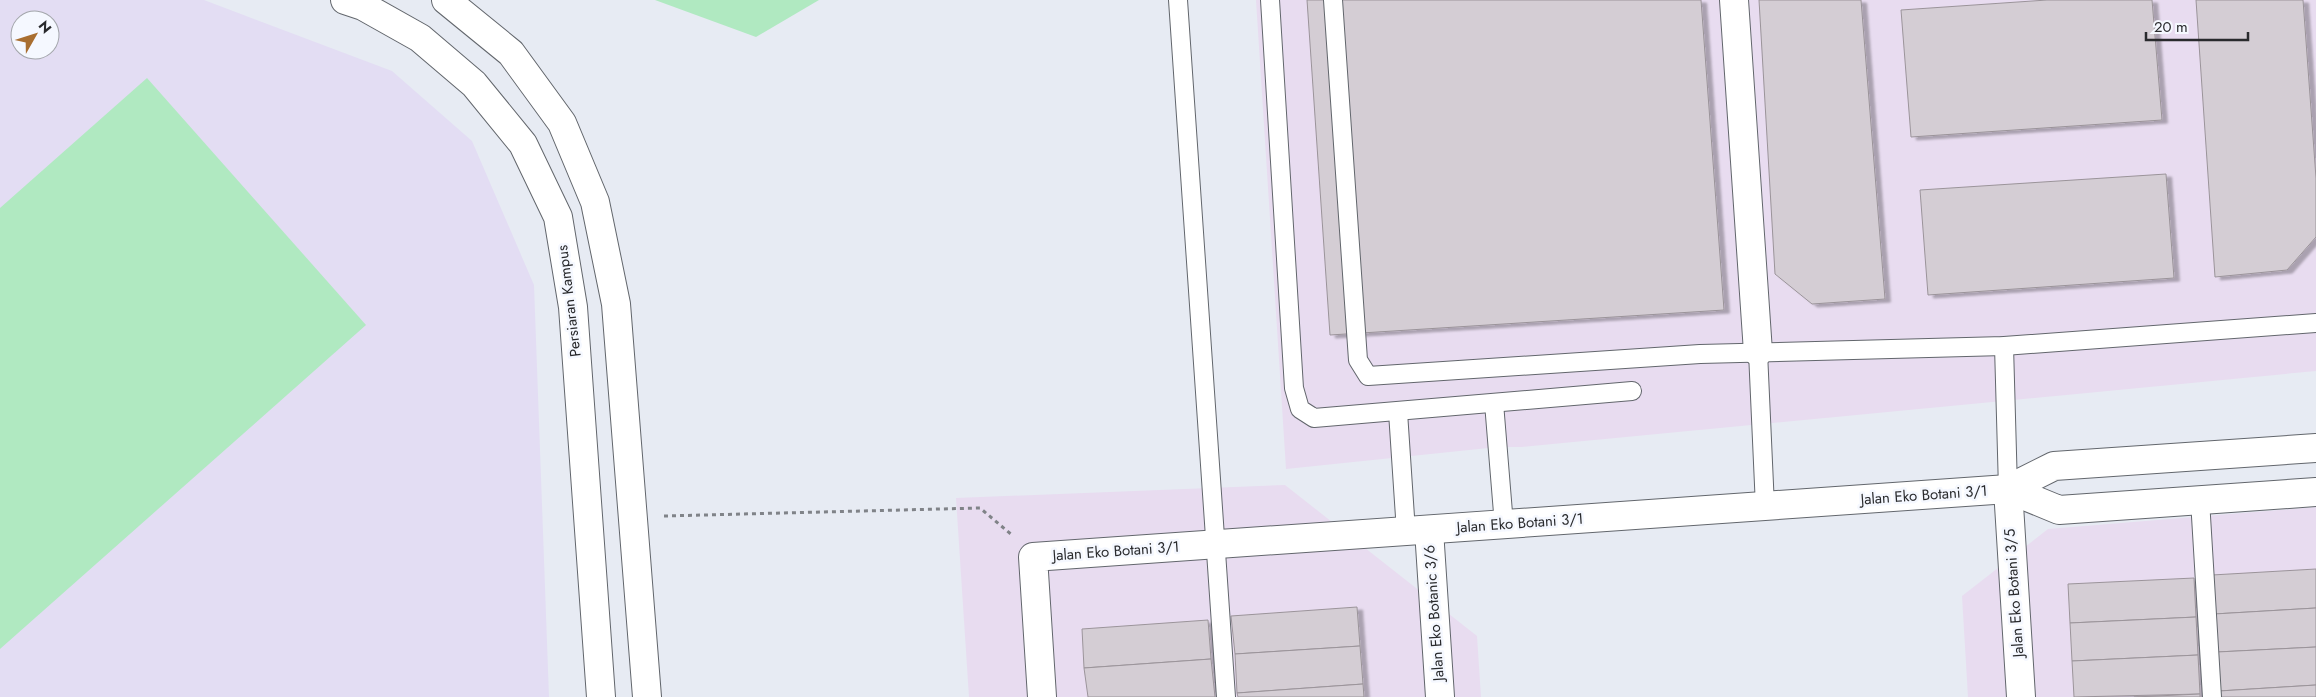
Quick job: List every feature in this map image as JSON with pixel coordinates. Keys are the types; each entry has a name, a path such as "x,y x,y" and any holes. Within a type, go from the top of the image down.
{"street":[{"name":"Persiaran Kampus","path":"345,0 363,6 420,38 474,84 523,144 558,217 573,307 601,697"},
{"path":"446,0 511,54 562,123 595,202 616,304 647,697"},
{"path":"1734,0 1758,352"},
{"name":"Jalan Eko Botani 3/1","path":"1033,557 2008,490 2054,466 2316,448"},
{"name":"Jalan Eko Botani 3/1","path":"2008,490 2059,510 2316,492"},
{"name":"Jalan Eko Botani 3/5","path":"2008,490 2021,697"},
{"name":"Jalan Eko Botanic 3/6","path":"1417,531 1440,697"},
{"path":"1033,557 1042,697"}],"lane":[{"path":"1178,0 1214,545 1226,697"},
{"path":"1270,0 1294,388 1300,409 1314,418 1632,391"},
{"path":"1333,0 1358,360 1368,376 1700,354 2004,346 2316,323"},
{"path":"2004,346 2008,490"},
{"path":"1758,352 1765,507"},
{"path":"1494,403 1504,525"},
{"path":"1398,412 1417,531"},
{"path":"2200,500 2212,697"}],"path":[{"path":"633,517 980,508 1004,526 1033,557"}],"shaded area":[{"path":"0,0 204,0 392,71 472,141 534,285 549,697 0,697"},
{"path":"1256,0 2316,0 2316,371 1522,447 1498,447 1286,469"},
{"path":"1285,485 1477,636 1481,697 969,697 956,498"},
{"path":"2316,507 2316,697 1968,697 1962,596 2048,529"}],"green space":[{"path":"655,0 819,0 756,37"},
{"path":"147,78 366,325 0,649 0,208"}],"building":[{"path":"1307,0 1701,0 1724,310 1330,335"},
{"path":"1759,0 1861,0 1885,299 1812,304 1775,274"},
{"path":"2047,0 2152,0 2162,120 1911,137 1901,10"},
{"path":"2196,0 2303,0 2316,178 2316,237 2287,270 2215,277"},
{"path":"2166,174 2174,278 1928,295 1920,190"},
{"path":"2316,569 2316,608 2214,614 2212,575"},
{"path":"2194,578 2196,617 2070,623 2068,584"},
{"path":"1357,607 1360,646 1235,654 1231,616"},
{"path":"2316,608 2316,647 2217,652 2214,614"},
{"path":"2196,617 2198,655 2072,661 2070,623"},
{"path":"1208,620 1211,659 1084,668 1082,629"},
{"path":"1360,646 1363,684 1237,693 1235,654"},
{"path":"2316,647 2316,685 2219,691 2217,652"},
{"path":"2198,655 2200,694 2074,697 2072,661"},
{"path":"1211,659 1215,697 1088,697 1084,668"},
{"path":"1363,684 1364,697 1238,697 1237,693"},
{"path":"2316,685 2316,697 2220,697 2219,691"},
{"path":"2200,694 2200,697 2134,697"}]}
